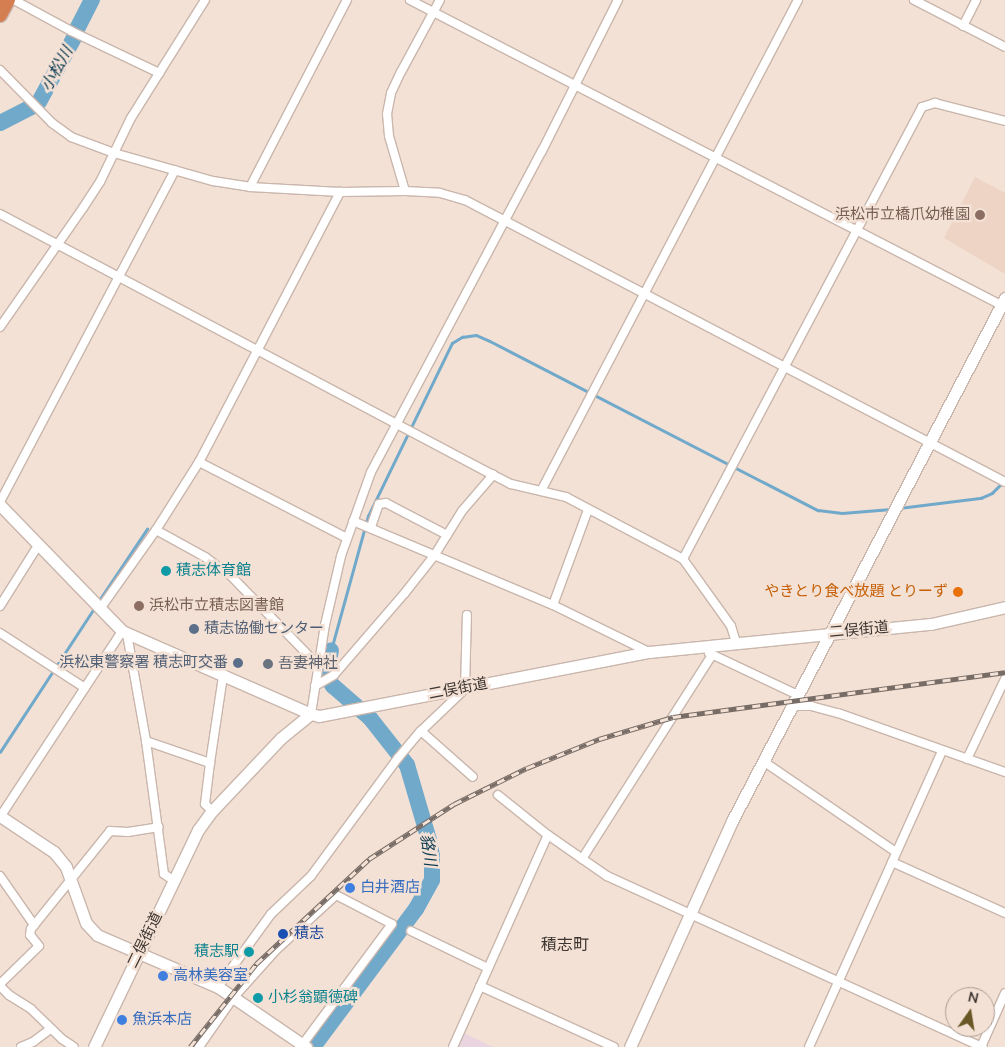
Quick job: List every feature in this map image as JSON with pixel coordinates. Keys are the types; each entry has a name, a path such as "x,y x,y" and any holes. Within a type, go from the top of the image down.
{"highway":[{"path":"0,15 8,0"}],"street":[{"path":"14,0 71,31 159,73"},
{"path":"0,327 58,246 100,182 131,118 205,0"},
{"path":"250,187 347,0"},
{"path":"410,0 575,84 856,232 1004,304 928,442 831,633 732,821 630,1047"},
{"path":"405,192 389,136 387,114 391,93 440,0"},
{"path":"175,170 0,503 124,632 311,714 318,684 318,665 325,625 347,538 356,522 372,472 399,426 618,0"},
{"path":"541,491 798,0"},
{"path":"914,0 1005,47"},
{"path":"963,26 976,0"},
{"path":"0,70 52,123 70,137 114,153 213,181 250,187 340,192 440,194 465,200 1001,480"},
{"path":"683,559 922,107 936,103 1005,121"},
{"path":"97,605 156,530 199,462 340,192"},
{"path":"0,214 493,475 512,484 566,497 683,559 731,626 736,642"},
{"path":"199,462 347,538"},
{"path":"318,684 334,676 434,556 462,511 493,475"},
{"path":"370,527 380,504 386,503 447,535"},
{"path":"552,605 588,510"},
{"path":"356,522 552,605 649,652"},
{"path":"156,530 205,557 231,576 318,665"},
{"path":"0,606 39,544"},
{"name":"二俣街道","path":"94,1047 198,830 212,811 281,738 311,714 320,716 350,708 466,689 649,652 931,624 1005,607"},
{"path":"218,987 271,914 311,876 401,755 421,731 466,689 467,615"},
{"path":"124,632 0,817 54,852 66,867 86,923 97,935 218,987 233,998 304,1046 392,924 336,895 276,950 233,998 199,1047"},
{"path":"124,632 146,741 164,874 173,880"},
{"path":"0,633 55,670 86,688"},
{"path":"701,647 712,655 798,695"},
{"path":"582,859 712,655"},
{"path":"212,811 205,804 223,676"},
{"path":"967,759 1005,679"},
{"path":"792,706 811,706 838,712 942,751 1005,772"},
{"path":"421,731 474,777"},
{"path":"146,741 210,762"},
{"path":"809,1047 942,751"},
{"path":"763,761 896,852"},
{"path":"498,795 548,835 607,876 982,1047 1005,994"},
{"path":"74,1047 50,1029 31,1009 8,995 0,985 39,946 30,934 34,925 110,831 128,832 159,827"},
{"path":"453,1047 548,835"},
{"path":"892,862 1005,913"},
{"path":"0,876 34,925"},
{"path":"411,931 488,968"},
{"path":"480,986 614,1047"},
{"path":"21,1047 33,1042 50,1029"}],"shaded area":[{"name":"浜松市立橋爪幼稚園","path":"975,177 1005,193 1005,274 944,238"},
{"path":"464,1033 493,1047 458,1047"}],"waterway":[{"name":"小松川","path":"77,29 92,0"},
{"name":"小松川","path":"39,102 75,36"},
{"name":"小松川","path":"0,123 31,107"},
{"path":"331,650 368,516 452,343 462,337 476,335 490,341 818,510 842,513 891,509"},
{"path":"899,508 981,498 992,493 1002,483"},
{"path":"98,602 147,529"},
{"path":"0,752 95,607"},
{"name":"貉川","path":"313,1047 416,909 432,880 432,856 429,840 407,765 370,718 333,686 326,676 331,650"}],"railway":[{"path":"190,1047 256,964 369,859 454,804 527,768 599,739 673,717 1005,672"}],"place":[{"name":"浜松市立橋爪幼稚園","path":"980,215"},
{"name":"積志体育館","path":"166,571"},
{"name":"やきとり食べ放題 とりーず","path":"958,592"},
{"name":"浜松市立積志図書館","path":"139,606"},
{"name":"積志協働センター","path":"194,629"},
{"name":"浜松東警察署 積志町交番","path":"238,663"},
{"name":"吾妻神社","path":"268,664"},
{"name":"白井酒店","path":"350,888"},
{"name":"積志","path":"283,934"},
{"name":"積志駅","path":"249,952"},
{"name":"高林美容室","path":"163,976"},
{"name":"小杉翁顕徳碑","path":"258,998"},
{"name":"魚浜本店","path":"122,1020"}],"district":[{"name":"積志町","path":"565,945"}]}
